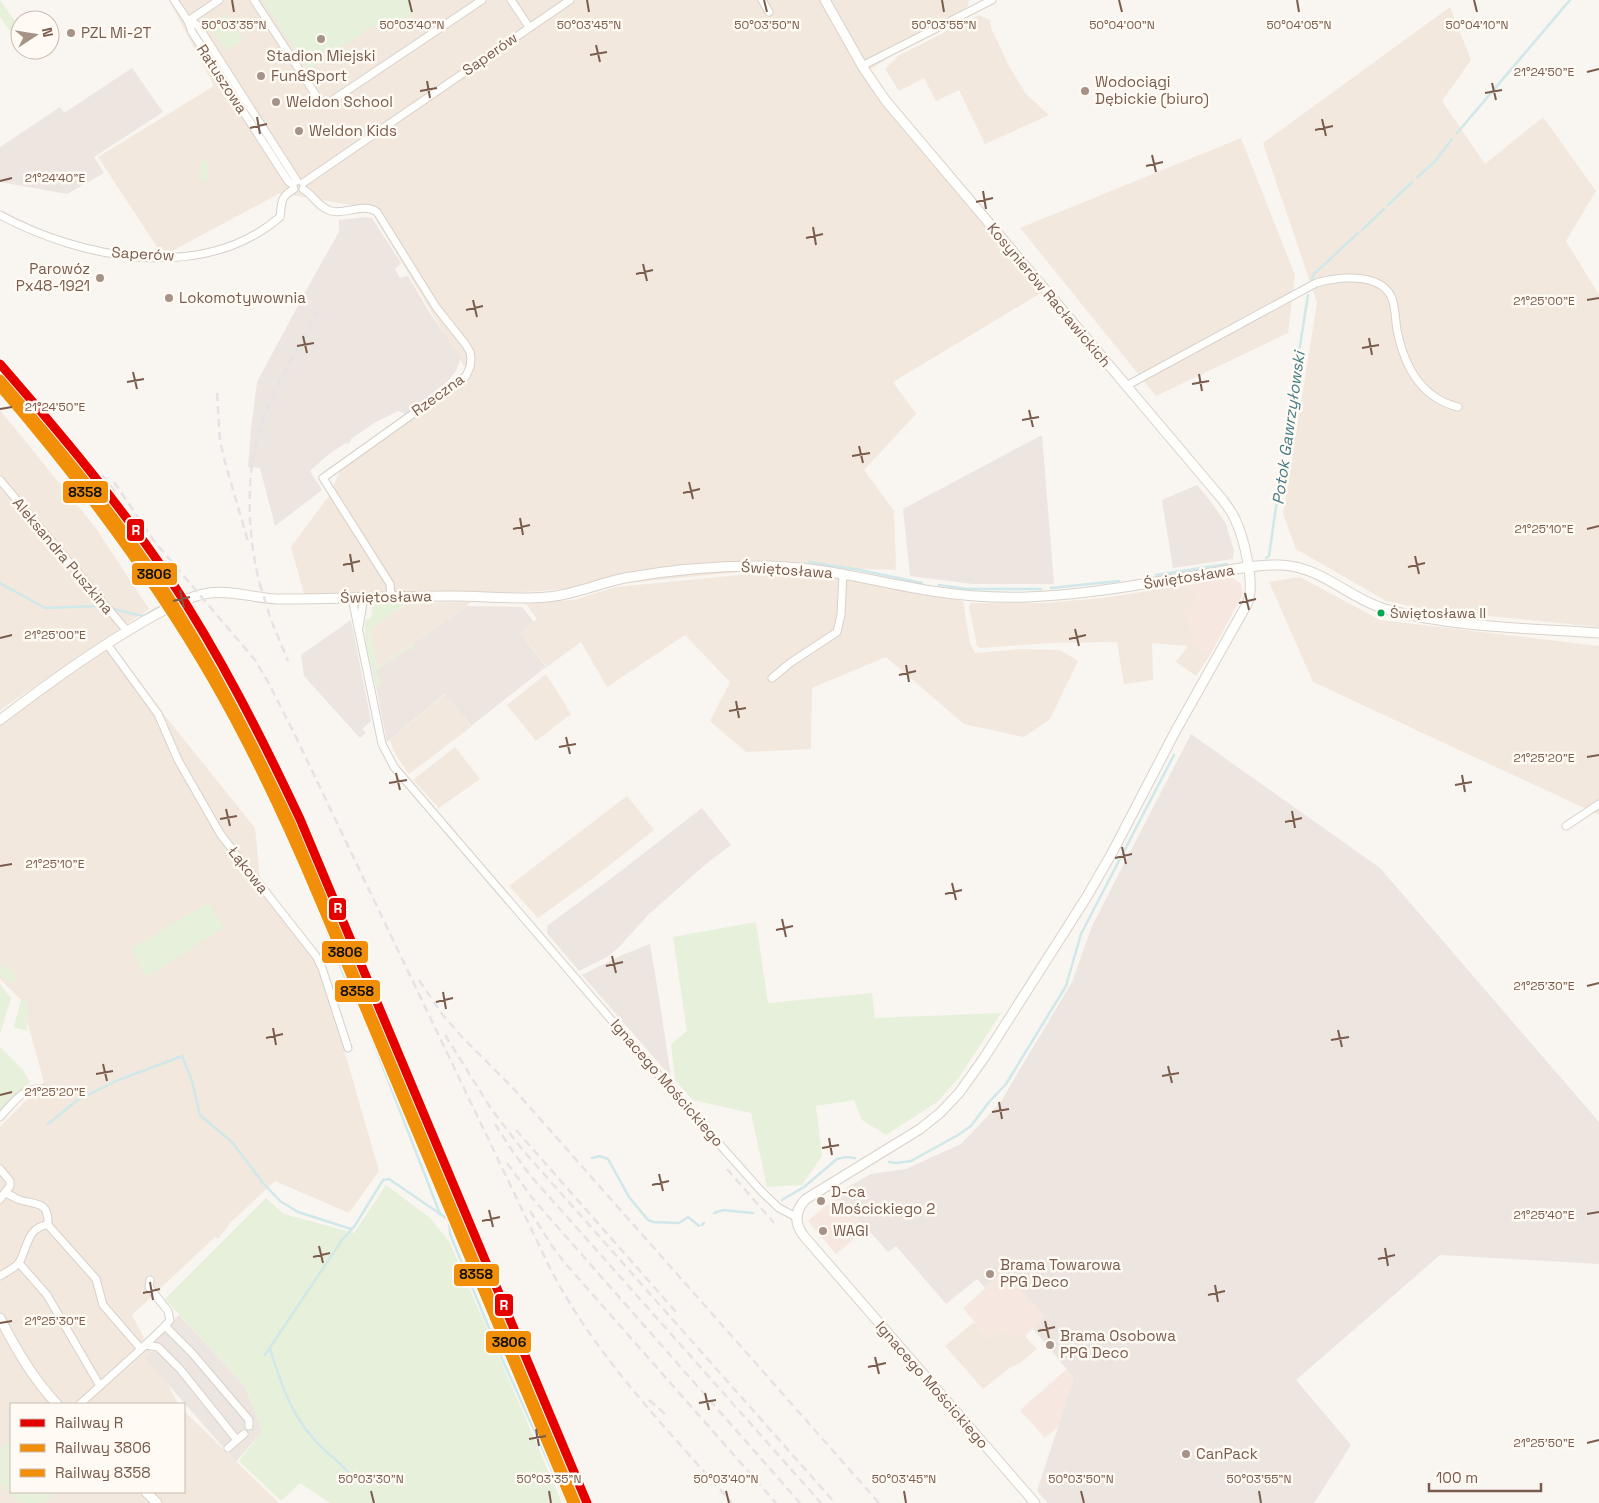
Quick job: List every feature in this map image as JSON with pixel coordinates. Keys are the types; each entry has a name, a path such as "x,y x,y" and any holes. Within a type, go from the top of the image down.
{"street":[{"name":"Ratuszowa","path":"174,0 188,21 198,26 298,185"},
{"path":"188,21 220,0"},
{"path":"254,0 321,103 324,104 330,103 482,0"},
{"name":"Saperów","path":"511,0 529,27"},
{"name":"Saperów","path":"0,216 39,234 75,246 127,256 175,257 221,249 249,238 280,217 282,200 285,195 298,185 570,0"},
{"path":"762,0 768,12"},
{"name":"Kosynierów Racławickich","path":"796,1217 799,1207 806,1199 920,1129 940,1113 959,1093 984,1058 1103,868 1175,732 1247,604 1250,593 1248,567 1240,532 1230,510 886,101 862,66 825,0"},
{"path":"862,66 992,0"},
{"name":"Rzeczna","path":"298,185 326,209 331,211 338,212 371,208 377,212 436,307 470,352 470,367 466,376 322,478 390,584 391,596"},
{"path":"1126,386 1316,283 1339,279 1362,280 1372,281 1386,290 1394,307 1403,355 1412,374 1427,392 1441,401 1458,407"},
{"name":"Aleksandra Puszkina","path":"0,480 127,631"},
{"name":"Świętosława","path":"0,720 127,631 175,604 196,596 226,592 277,599 391,596 548,597 638,576 733,566 763,566 843,574 961,595 1021,597 1099,591 1248,567 1276,565 1305,569 1322,576 1377,606 1415,616 1462,622 1599,633"},
{"path":"772,678 790,663 837,632 841,615 843,574"},
{"name":"Ignacego Mościckiego","path":"359,629 364,597"},
{"name":"Ignacego Mościckiego","path":"352,598 382,744 394,767 750,1178 779,1208 796,1217 802,1235 1035,1503"},
{"name":"Łąkowa","path":"107,644 158,714 178,760 221,835 316,956 322,968 348,1048"},
{"path":"1566,826 1599,804"},
{"path":"0,1117 27,1091 36,1088 55,1091"},
{"path":"0,1169 10,1180 10,1186 0,1199"},
{"path":"6,1193 20,1200 38,1202 42,1205 48,1216 48,1225 96,1279 103,1305 143,1347 158,1347 180,1369 237,1440"},
{"path":"0,1276 19,1263 30,1235 39,1227 48,1225"},
{"path":"19,1263 47,1295 100,1386"},
{"path":"81,1403 166,1326 170,1320 169,1314 149,1287 150,1280"},
{"path":"0,1318 27,1367 56,1403"},
{"path":"166,1326 192,1353 249,1420 249,1426"},
{"path":"228,1448 244,1434"},
{"path":"147,1493 157,1503"}],"shaded area":[{"path":"169,0 969,0 968,6 865,73 1046,290 893,382 916,414 864,470 894,511 896,570 792,567 541,591 306,601 291,547 328,497 341,469 470,376 369,208 280,193 163,256 98,157 214,86"},
{"path":"1450,7 1471,60 1442,101 1485,164 1543,117 1596,191 1566,241 1599,295 1599,627 1429,610 1386,601 1296,549 1283,514 1317,303 1263,143"},
{"path":"979,15 990,20 991,28 1009,66 1025,93 1049,115 985,144 959,90 936,101 924,78 899,91 885,69 898,56"},
{"path":"132,68 163,112 94,157 104,173 67,194 0,182 0,147 60,107 64,113"},
{"path":"1241,138 1295,275 1288,333 1156,396 1020,228"},
{"path":"372,218 401,263 395,269 400,278 408,276 428,310 461,358 456,371 446,383 405,414 398,411 374,423 351,439 348,444 346,443 329,454 310,471 322,490 275,526 260,468 248,467 257,382 339,232 339,220"},
{"path":"0,410 95,527 149,609 0,710"},
{"path":"1042,435 1054,584 973,584 910,576 903,509"},
{"path":"1197,485 1226,524 1234,551 1233,559 1173,568 1162,500"},
{"path":"770,572 846,579 963,601 970,643 975,653 1020,649 1060,650 1078,661 1050,719 1024,737 964,724 886,657 812,688 811,749 746,752 710,721 730,682 685,635 607,687 581,642 547,667 520,633 537,619 526,604 574,600 616,587"},
{"path":"1231,577 1241,584 1243,594 1210,655 1192,642 1186,611 1190,610 1189,603 1199,601 1198,593 1191,594 1187,585"},
{"path":"1300,577 1380,620 1599,646 1599,815 1313,682 1269,582"},
{"path":"1187,585 1191,594 1198,593 1199,602 1190,611 1192,642 1210,655 1196,676 1176,662 1188,646 1152,643 1153,680 1124,684 1117,642 1048,643 981,648 977,646 969,606 971,603 1044,603 1102,598"},
{"path":"470,602 377,669 370,630 407,603"},
{"path":"467,606 522,607 534,622 520,633 546,667 471,726 445,694 387,742 373,672"},
{"path":"351,620 371,721 362,729 366,733 360,738 304,676 301,655"},
{"path":"109,646 255,828 261,890 316,961 339,1032 379,1171 349,1213 275,1181 230,1223 218,1239 215,1237 132,1315 177,1403 10,1403 10,1493 185,1493 185,1412 279,1503 0,1503 0,1127 44,1082 21,1000 0,979 0,724"},
{"path":"546,674 571,714 536,741 507,705"},
{"path":"446,694 471,727 409,774 395,754 390,740"},
{"path":"1191,734 1380,868 1599,1122 1599,1264 1440,1255 1296,1380 1351,1445 1314,1503 1048,1503 1037,1491 1074,1378 1033,1329 1045,1317 1014,1281 1006,1286 998,1277 985,1288 977,1279 946,1304 896,1246 888,1252 838,1196 848,1187 871,1174 906,1169 961,1144 1000,1103 1072,982 1092,926"},
{"path":"455,747 480,779 439,808 413,780"},
{"path":"627,796 654,830 592,879 538,918 509,886"},
{"path":"702,808 731,845 707,863 649,914 619,947 607,957 579,971 547,933 547,926"},
{"path":"650,944 671,1077 582,975 622,955"},
{"path":"838,1196 867,1228 836,1254 808,1221"},
{"path":"998,1277 1014,1280 1046,1317 1025,1336 998,1331 988,1338 963,1308"},
{"path":"179,1315 245,1386 262,1431 236,1462 145,1358 157,1347 153,1342"},
{"path":"974,1322 988,1338 998,1331 1016,1333 1025,1336 1037,1349 983,1389 945,1346"},
{"path":"1067,1369 1074,1378 1058,1427 1045,1438 1020,1410"}],"green space":[{"path":"0,0 10,14 10,31 0,17"},
{"name":"Stadion Miejski","path":"262,0 412,0 410,2 416,11 381,34 374,25 309,70"},
{"path":"226,14 243,40 226,51 209,25"},
{"path":"201,160 206,161 209,167 207,181 198,179"},
{"path":"382,600 412,600 412,603 407,603 370,630 377,669 412,644 416,650 411,647 376,672 381,683 376,687 367,645 365,620 370,618 372,614 371,605"},
{"path":"209,902 224,928 146,977 131,949"},
{"path":"756,922 768,1003 872,993 875,1018 1001,1013 958,1079 937,1102 886,1135 862,1120 854,1100 816,1106 822,1156 802,1185 767,1187 751,1113 693,1100 675,1080 671,1044 687,1031 673,937"},
{"path":"1,963 18,976 12,984 0,976"},
{"path":"0,984 11,998 0,1034"},
{"path":"21,1000 27,1000 27,1031 14,1027"},
{"path":"0,1047 23,1070 30,1082 0,1114"},
{"path":"386,1185 430,1218 449,1241 562,1503 330,1503 300,1483 281,1501 239,1461 262,1431 245,1386 165,1299 266,1198 284,1214 354,1233"},
{"path":"10,1442 10,1493 56,1493 45,1503 19,1503 0,1483 0,1449"}],"waterway":[{"name":"Potok Gawrzyłowski","path":"1457,133 1570,0"},
{"name":"Potok Gawrzyłowski","path":"1417,178 1436,160 1452,139"},
{"name":"Potok Gawrzyłowski","path":"1388,205 1412,182"},
{"name":"Potok Gawrzyłowski","path":"1362,230 1384,209"},
{"name":"Potok Gawrzyłowski","path":"1312,279 1314,274 1358,233"},
{"name":"Potok Gawrzyłowski","path":"1266,558 1269,556 1308,295"},
{"name":"Potok Gawrzyłowski","path":"809,562 922,583"},
{"name":"Potok Gawrzyłowski","path":"1156,575 1227,564"},
{"name":"Potok Gawrzyłowski","path":"1051,588 1119,581"},
{"name":"Potok Gawrzyłowski","path":"0,583 45,608 98,606"},
{"name":"Potok Gawrzyłowski","path":"939,585 968,589 1041,589"},
{"name":"Potok Gawrzyłowski","path":"113,609 143,616 163,605"},
{"path":"247,752 271,803"},
{"path":"889,1162 911,1161 958,1135 971,1126 989,1102 1006,1084 1066,986 1081,934 1174,755"},
{"path":"273,807 307,879 350,991 360,1009"},
{"path":"362,1013 440,1214"},
{"path":"48,1124 76,1101 116,1081 182,1056 192,1081 200,1115 232,1142 263,1183 280,1201 298,1212 351,1229 383,1180 389,1179 449,1220 452,1219"},
{"path":"592,1158 600,1156 608,1159 629,1197 648,1220 653,1222 679,1223 688,1217 699,1226"},
{"path":"782,1200 804,1187 837,1159 855,1158"},
{"path":"714,1213 723,1210 753,1213"},
{"path":"449,1220 450,1234 499,1352 567,1503"},
{"path":"265,1355 342,1240 352,1229"},
{"path":"270,1349 282,1384 304,1427 316,1442 348,1472"}],"railway":[{"path":"261,589 250,526 250,482 257,440 275,392 318,311"},
{"path":"217,393 220,441 249,545"},
{"path":"102,475 116,493"},
{"path":"114,482 154,541 255,660 267,680 550,1268 568,1300 610,1362 732,1503"},
{"path":"260,584 271,620 288,661"},
{"path":"419,980 442,1014 462,1037 512,1087 879,1503"},
{"path":"445,1035 492,1110 521,1148 835,1503"},
{"path":"495,1124 529,1174 821,1503"},
{"path":"516,1130 676,1312"},
{"path":"507,1163 533,1199 800,1503"},
{"path":"727,1169 774,1223"},
{"path":"530,1211 564,1262 776,1503"},
{"path":"649,1400 665,1414"}],"rail line":[{"name":"R","path":"0,364 88,469 151,551 206,637 255,727 300,819 587,1503"},
{"name":"3806","path":"0,379 84,479 143,557 197,642 246,731 291,823 576,1503"},
{"name":"8358","path":"0,387 58,457 140,566 190,642 243,735 308,874 572,1503"}],"place":[{"name":"PZL Mi-2T","path":"71,33"},
{"name":"Stadion Miejski","path":"321,39"},
{"name":"Fun&Sport","path":"261,76"},
{"name":"Wodociągi Dębickie (biuro)","path":"1085,91"},
{"name":"Weldon School","path":"276,102"},
{"name":"Weldon Kids","path":"299,131"},
{"name":"Parowóz Px48-1921","path":"100,278"},
{"name":"Lokomotywownia","path":"169,298"},
{"name":"Świętosława II","path":"1381,613"},
{"name":"D-ca Mościckiego 2","path":"821,1201"},
{"name":"WAGI","path":"823,1231"},
{"name":"Brama Towarowa PPG Deco","path":"990,1274"},
{"name":"Brama Osobowa PPG Deco","path":"1050,1345"},
{"name":"CanPack","path":"1186,1454"}]}
